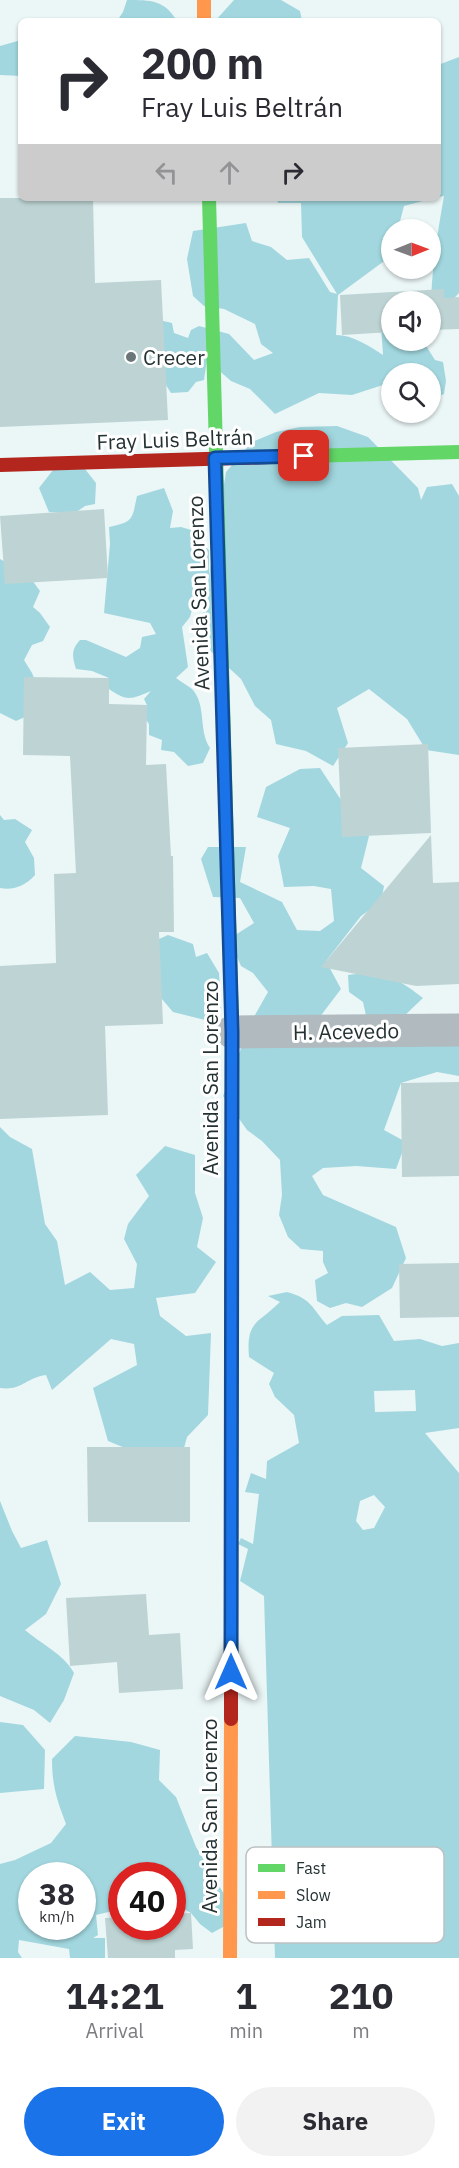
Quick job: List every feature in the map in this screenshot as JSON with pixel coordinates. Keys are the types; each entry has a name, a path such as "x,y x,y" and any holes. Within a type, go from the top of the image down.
{"street":[{"path":"204,0 204,18"},
{"name":"Avenida San Lorenzo","path":"208,201 232,1032 230,1958"},
{"name":"Fray Luis Beltrán","path":"0,465 459,452"},
{"name":"H. Acevedo","path":"232,1032 459,1030"}],"shaded area":[{"path":"127,0 144,0 162,5 175,18 119,18"},
{"path":"234,0 281,0 300,11 301,18 218,18"},
{"path":"18,41 18,76 0,75 0,46"},
{"path":"459,57 459,293 441,312 441,291 431,291 432,279 441,279 440,219 444,196 441,196 441,64"},
{"path":"278,201 423,201 404,206 401,219 381,219 381,263 338,295 336,335 355,339 383,355 383,351 429,351 435,360 443,362 446,381 444,394 441,395 441,363 381,363 381,386 352,395 319,393 275,414 250,389 231,381 207,360 204,380 196,382 188,392 171,393 164,382 159,320 172,323 174,333 188,338 191,330 199,326 229,334 254,360 273,353 261,344 255,324 224,309 204,306 193,296 187,259 193,231 246,223 252,241 271,247 287,260 309,258 330,292 337,294 302,237 301,203 278,203"},
{"path":"337,426 368,437 418,488 421,500 427,487 452,484 459,496 459,755 426,750 407,719 369,689 337,708 348,743 333,766 306,751 276,744 271,720 255,706 241,679 206,647 199,637 226,472 252,442 276,432 300,427"},
{"path":"85,469 96,483 95,504 85,506 75,513 49,512 39,488 53,470"},
{"path":"164,488 173,511 170,528 181,527 191,530 196,540 209,550 209,574 198,587 190,617 182,627 188,667 176,678 197,695 204,733 210,748 203,763 188,766 174,752 161,750 162,740 149,735 149,724 145,718 147,705 144,699 151,691 130,698 120,696 109,689 109,678 92,671 76,669 73,657 75,647 80,640 86,640 126,657 140,648 142,637 156,634 150,623 104,613 110,544 109,527 131,518 137,496"},
{"path":"0,559 29,576 40,591 33,607 50,627 43,641 32,645 24,660 38,688 27,716 16,721 0,713"},
{"path":"320,768 349,812 369,836 361,868 384,886 381,902 361,916 326,961 341,989 319,1018 367,1020 363,1002 349,992 348,975 371,974 397,980 423,998 402,1018 459,1027 459,1076 437,1072 401,1083 384,1130 406,1142 396,1169 356,1166 323,1168 312,1176 323,1195 396,1227 406,1258 392,1288 362,1307 346,1303 330,1308 317,1301 315,1280 328,1273 323,1262 323,1251 301,1249 288,1237 279,1215 282,1195 280,1160 262,1141 247,1130 223,1096 251,1022 268,992 253,973 241,966 229,939 254,923 240,898 213,897 201,859 208,847 246,847 240,882 282,902 297,930 320,931 334,921 331,889 314,886 284,887 278,856 290,828 257,817 266,787 300,769"},
{"path":"0,815 4,820 15,819 32,830 25,842 34,858 35,875 28,882 15,888 0,888"},
{"path":"168,935 193,944 196,957 207,953 219,973 221,1008 205,1020 173,1012 139,972 150,943"},
{"path":"0,1127 10,1137 32,1149 45,1224 57,1241 65,1285 90,1272 110,1290 134,1288 137,1264 124,1239 128,1224 149,1196 136,1175 165,1146 195,1155 195,1193 203,1218 197,1247 216,1262 195,1293 156,1298 160,1316 186,1336 211,1333 208,1415 187,1437 176,1477 147,1457 108,1441 93,1388 137,1365 134,1344 111,1339 52,1390 46,1375 14,1388 0,1388"},
{"path":"287,1292 302,1298 327,1325 342,1316 379,1315 394,1341 420,1339 442,1346 459,1343 459,1428 425,1433 459,1473 459,1958 275,1958 275,1943 444,1943 444,1847 272,1847 264,1596 240,1581 248,1549 238,1544 241,1538 253,1544 259,1494 245,1492 251,1473 266,1479 267,1461 299,1443 294,1415 275,1397 269,1384 274,1373 249,1357 249,1336 252,1329 280,1302 268,1296","holes":["415,1390 416,1411 375,1412 374,1391","374,1495 385,1507 374,1528 363,1530 356,1521 360,1501"]},
{"path":"0,1501 21,1548 47,1540 61,1584 46,1614 25,1630 64,1660 74,1673 64,1700 50,1723 34,1710 0,1696"},
{"path":"0,1722 23,1725 45,1750 44,1789 0,1793"},
{"path":"75,1736 131,1742 160,1750 159,1780 176,1797 196,1847 224,1894 225,1926 212,1933 186,1910 186,1862 108,1862 108,1912 96,1915 96,1862 18,1862 18,1952 22,1958 0,1958 0,1864 15,1860 51,1843 66,1824 53,1777 52,1759"},
{"path":"105,1938 105,1958 70,1958 69,1949 19,1940"}],"building":[{"path":"0,198 18,198 18,201 93,201 95,283 161,280 168,420 0,427"},
{"path":"444,289 444,298 459,297 459,329 441,330 441,291 409,291"},
{"path":"381,293 381,333 342,335 340,295"},
{"path":"104,509 108,578 5,584 0,516"},
{"path":"24,677 109,678 109,704 147,705 146,765 166,764 171,856 173,856 174,932 159,932 163,1024 105,1026 108,1115 0,1119 0,966 56,963 54,874 76,873 70,756 23,755"},
{"path":"428,744 431,833 342,837 338,748"},
{"path":"431,835 433,883 459,882 459,984 416,986 321,967"},
{"path":"459,1082 459,1176 402,1177 401,1083"},
{"path":"459,1263 459,1317 400,1318 399,1264"},
{"path":"87,1447 190,1447 190,1522 88,1522"},
{"path":"146,1594 149,1635 180,1633 183,1689 119,1693 117,1662 70,1666 66,1598"},
{"path":"186,1913 191,1913 193,1949 175,1950 175,1958 108,1958 105,1918 108,1918 108,1940 186,1940"}],"traffic: fast":[{"path":"209,201 232,1026"},
{"path":"306,456 459,452"}],"traffic: slow":[{"path":"204,0 204,18"},
{"path":"231,1423 232,1026"},
{"path":"230,1958 231,1719"}],"traffic: jam":[{"path":"0,465 306,456"},
{"path":"231,1423 231,1719"}],"place":[{"name":"Crecer","path":"131,357"}],"route":[{"path":"231,1672 232,1032 215,458 304,456"}]}
